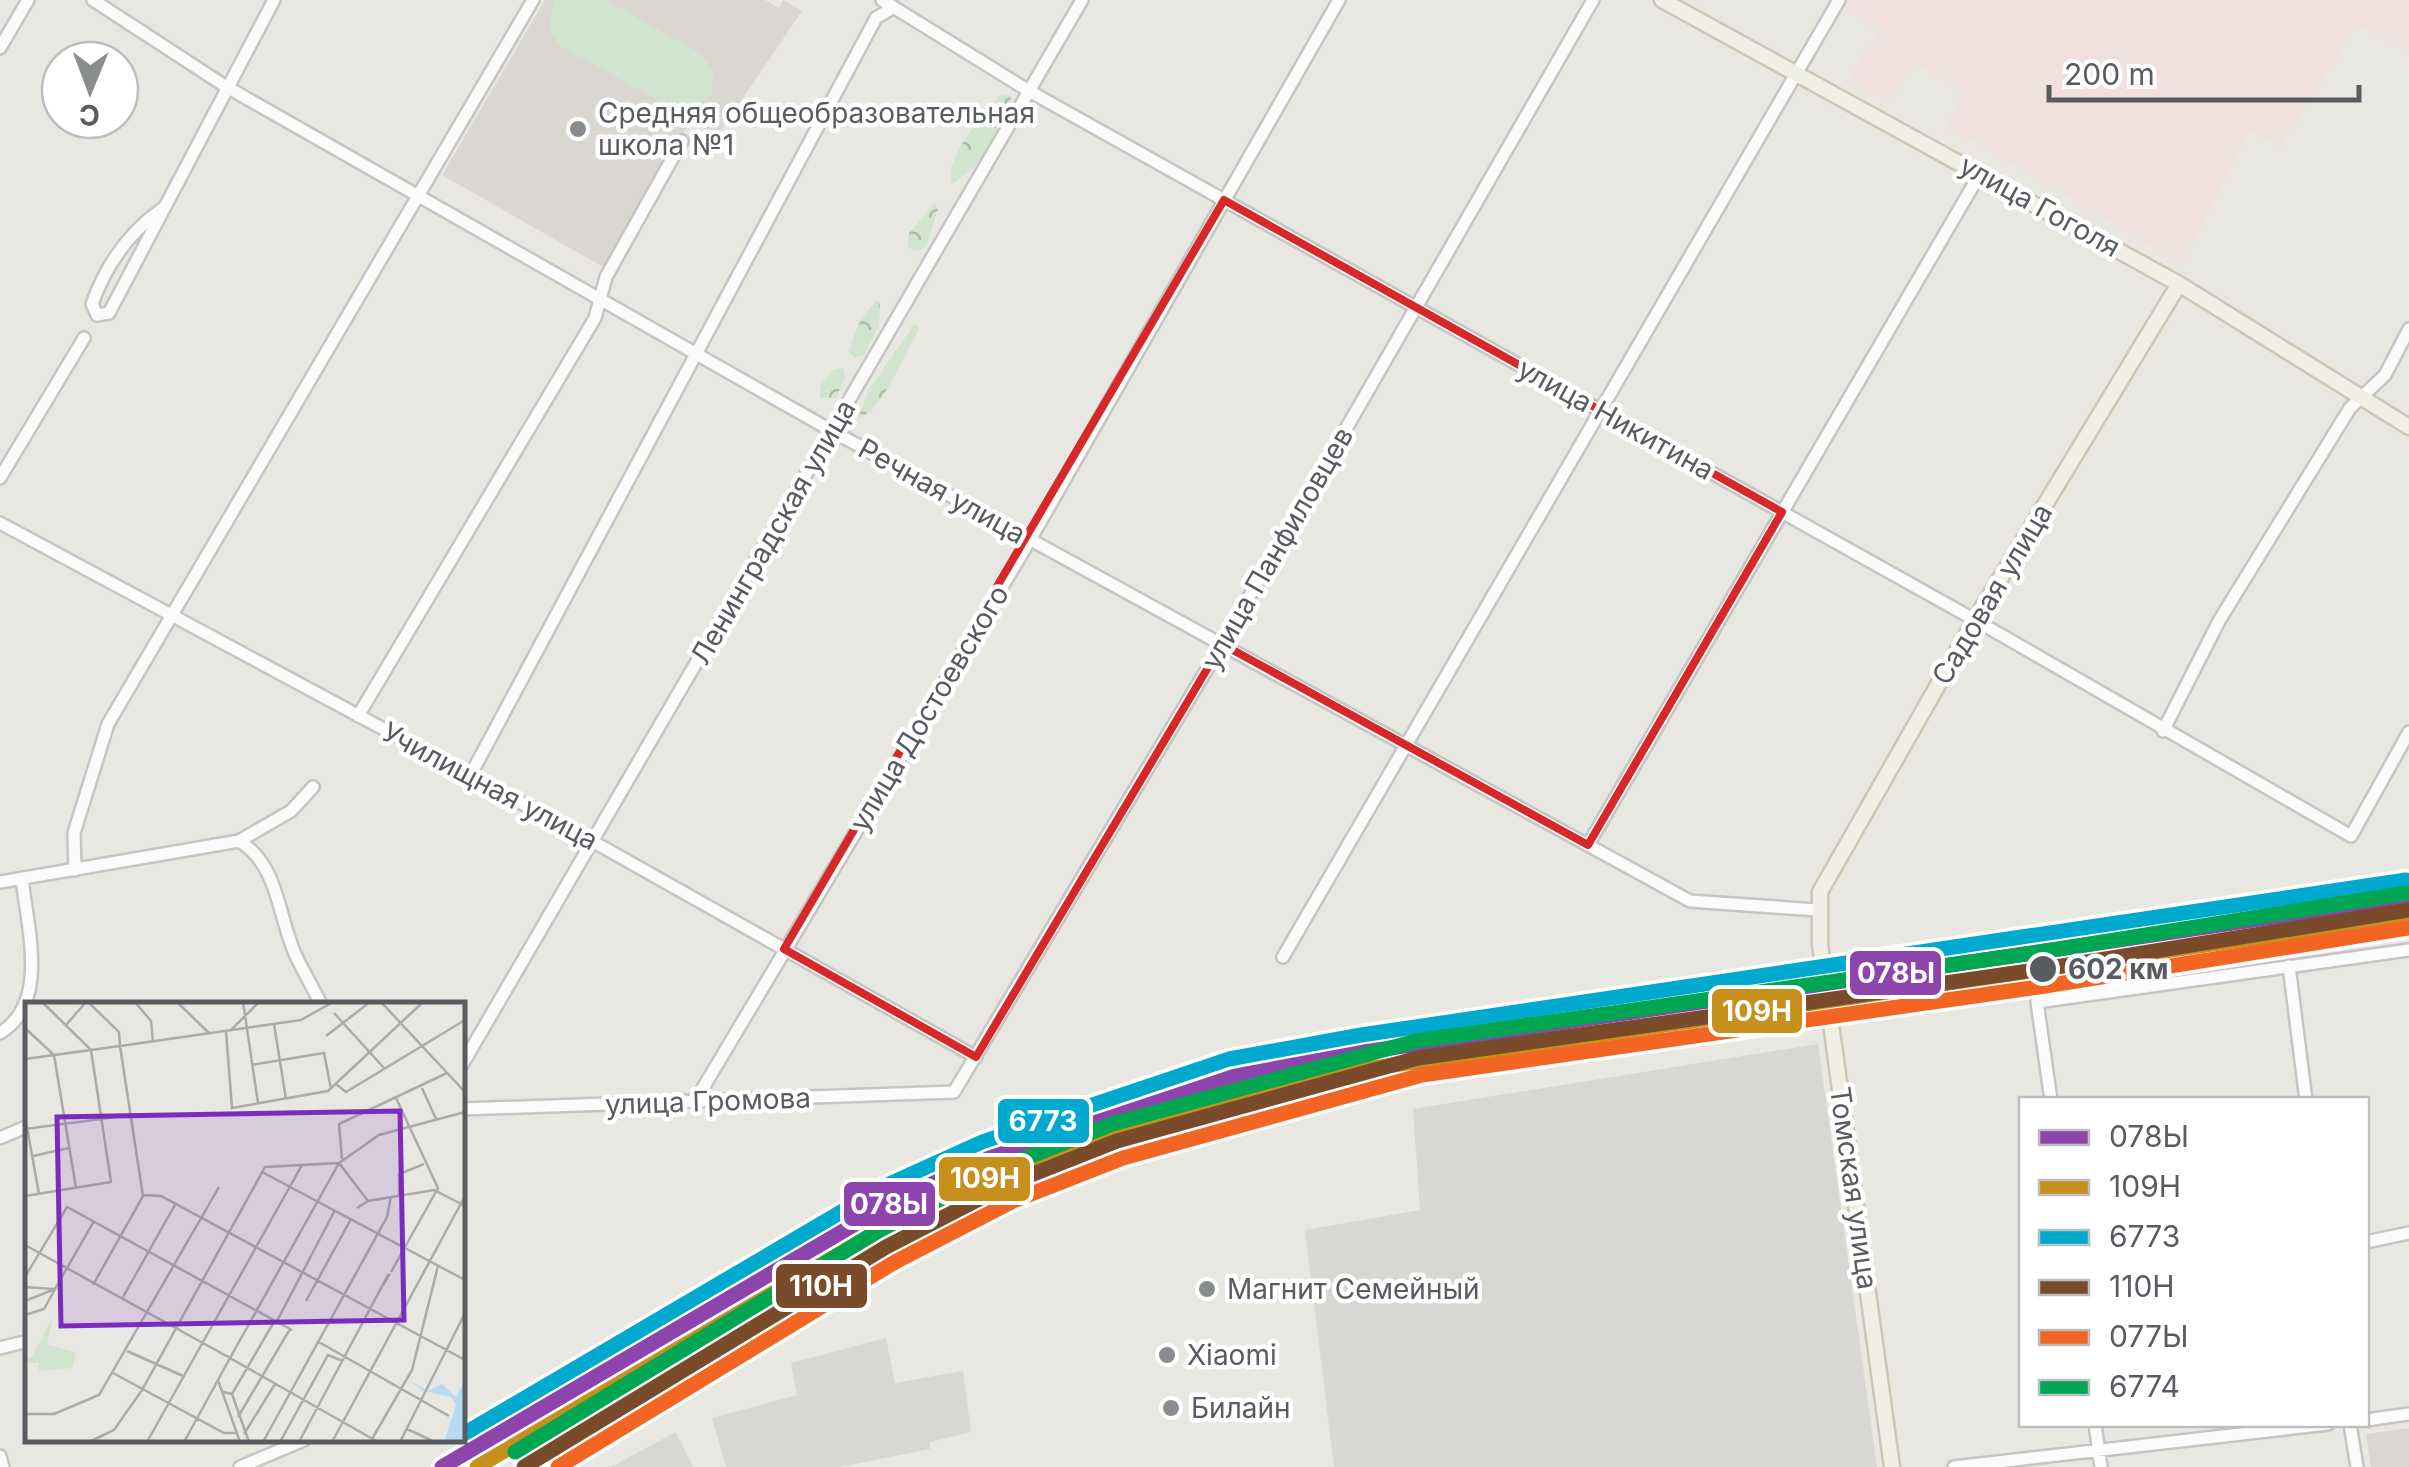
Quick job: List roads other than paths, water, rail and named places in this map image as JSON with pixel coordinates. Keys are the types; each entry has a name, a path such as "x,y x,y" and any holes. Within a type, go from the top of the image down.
{"main road":[{"name":"улица Гоголя","path":"1662,0 2179,284 2409,427"},
{"name":"Садовая улица","path":"1817,910 1820,892 1846,840 2179,284"},
{"name":"Томская улица","path":"1817,910 1892,1467"}],"street":[{"path":"0,48 28,0"},
{"name":"Речная улица","path":"93,0 225,86 832,431 1690,901 1817,910"},
{"path":"162,210 131,232 96,292 92,304 97,315 109,313 162,210 225,86 274,0"},
{"path":"75,870 74,832 108,724 533,0"},
{"path":"470,776 876,18 912,0"},
{"name":"Ленинградская улица","path":"465,1059 1082,0"},
{"name":"улица Достоевского","path":"694,1102 1030,540 1339,0"},
{"name":"улица Панфиловцев","path":"954,1092 1222,644 1593,0"},
{"path":"1283,957 1839,0"},
{"name":"улица Никитина","path":"893,7 1030,91 1975,620 2351,836 2409,732"},
{"path":"358,716 595,318 597,298 682,141"},
{"path":"1588,845 1981,172"},
{"path":"2163,731 2219,622 2361,398 2385,376 2409,329"},
{"path":"0,478 84,338"},
{"name":"Училищная улица","path":"0,523 592,841 976,1057"},
{"path":"0,882 239,841 291,811 313,787"},
{"path":"239,841 257,851 294,952 320,1002"},
{"path":"0,1033 14,1024 32,983 22,878"},
{"path":"2050,1097 2037,1002 2409,950"},
{"path":"2288,966 2306,1097"},
{"name":"улица Громова","path":"465,1108 954,1092"},
{"path":"0,1138 25,1127"},
{"path":"2369,1241 2409,1233"},
{"path":"0,1348 25,1341"},
{"path":"2369,1420 2409,1414"},
{"path":"2095,1427 2101,1467"},
{"path":"1954,1467 2302,1427"},
{"path":"2350,1427 2357,1467"},
{"path":"240,1467 299,1442"},
{"path":"0,1456 3,1467"}],"place":[{"name":"Средняя общеобразовательная школа №1","path":"578,129"},
{"name":"602 км","path":"2043,969"},
{"name":"Магнит Семейный","path":"1207,1289"},
{"name":"Xiaomi","path":"1167,1355"},
{"name":"Билайн","path":"1171,1408"}]}
